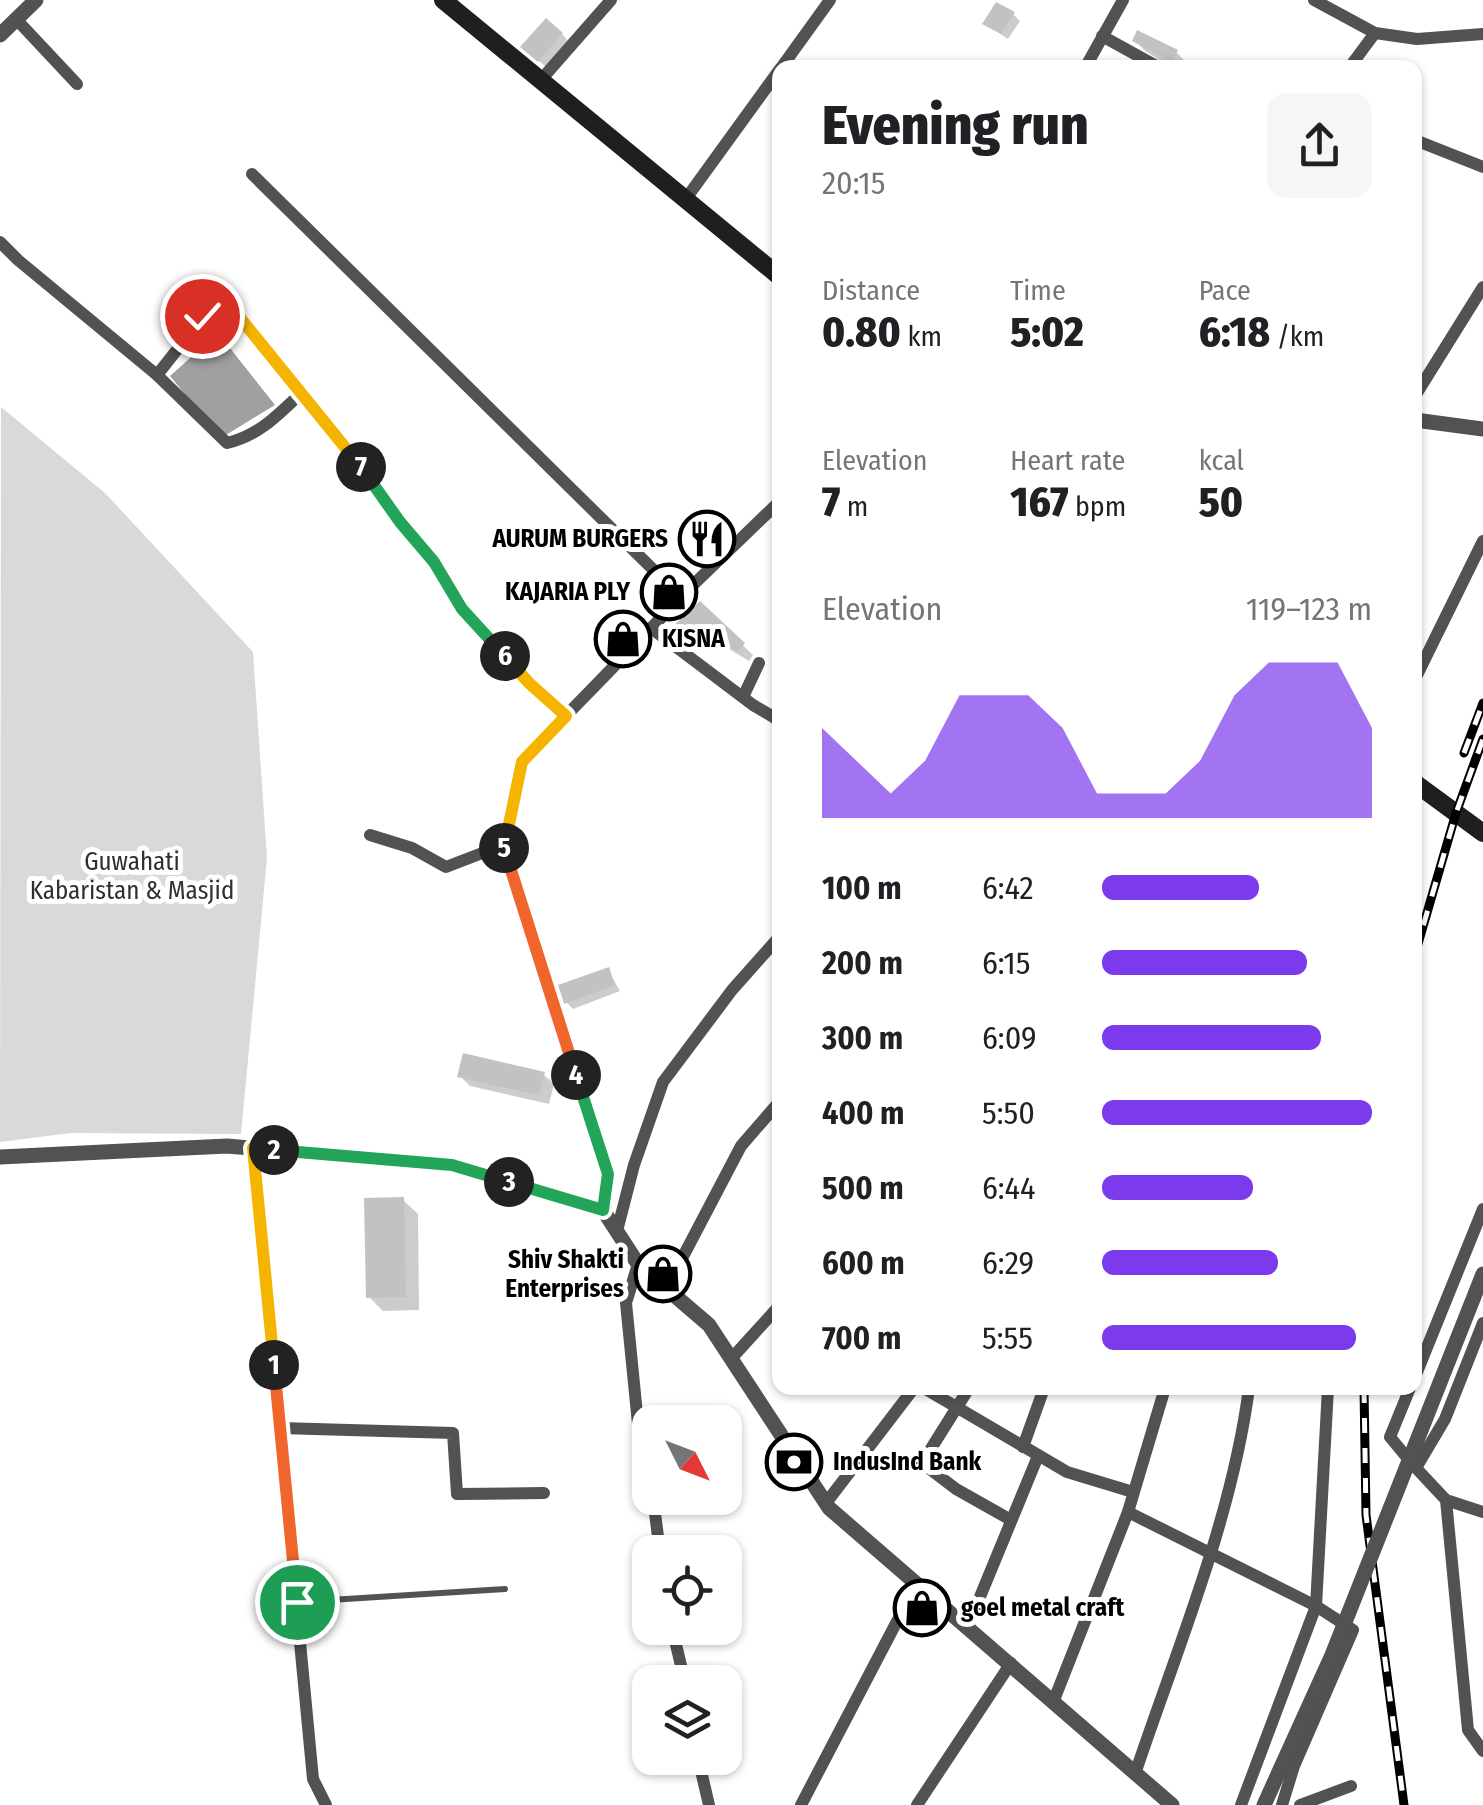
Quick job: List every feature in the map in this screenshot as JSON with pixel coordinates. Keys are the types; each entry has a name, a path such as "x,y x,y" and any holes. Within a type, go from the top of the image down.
{"main road":[{"path":"443,0 772,271"},
{"path":"1422,788 1483,834"}],"street":[{"path":"0,34 36,0"},
{"path":"540,81 611,0"},
{"path":"786,60 830,0"},
{"path":"1088,60 1123,0"},
{"path":"1314,0 1376,34 1417,39 1483,34"},
{"path":"16,19 76,84"},
{"path":"1355,60 1376,34"},
{"path":"1102,36 1146,60"},
{"path":"685,200 772,79"},
{"path":"1422,143 1483,167"},
{"path":"252,174 681,597"},
{"path":"0,242 158,375 227,443 244,439 270,423 300,394"},
{"path":"1422,385 1483,288"},
{"path":"158,375 202,316 220,303 232,308 434,562 462,609 529,683 566,716"},
{"path":"1422,421 1483,429"},
{"path":"603,1210 608,1174 503,845 522,762 772,509"},
{"path":"1422,663 1483,541"},
{"path":"651,628 772,716"},
{"path":"743,698 759,664"},
{"path":"370,835 412,848 446,867 503,845"},
{"path":"617,1231 634,1165 663,1082 732,990 772,945"},
{"path":"666,1289 741,1146 772,1110"},
{"path":"0,1157 226,1146 452,1165 603,1210 638,1264 708,1326 826,1503 1136,1771 1163,1802"},
{"path":"253,1148 314,1779 326,1805"},
{"path":"1422,1360 1483,1210"},
{"path":"636,1405 626,1303 638,1264"},
{"path":"1264,1805 1332,1655 1483,1274"},
{"path":"730,1359 772,1314"},
{"path":"1416,1468 1445,1419 1483,1322"},
{"path":"826,1503 909,1395"},
{"path":"935,1395 1068,1472 1134,1492"},
{"path":"964,1395 922,1463 956,1489 1012,1520"},
{"path":"1023,1446 1041,1395"},
{"path":"1054,1700 1128,1512 1163,1395"},
{"path":"1136,1771 1209,1552 1242,1434 1247,1395"},
{"path":"1241,1805 1316,1606 1328,1395"},
{"path":"1407,1395 1390,1437 1446,1500 1483,1512"},
{"path":"280,1428 453,1433 457,1494 544,1494"},
{"path":"968,1626 1038,1456"},
{"path":"1446,1500 1468,1730 1483,1751"},
{"path":"1128,1512 1316,1606 1353,1630 1294,1766 1282,1805"},
{"path":"801,1805 917,1583"},
{"path":"916,1805 1011,1663"},
{"path":"702,1775 709,1805"},
{"path":"1300,1805 1351,1786"}],"lane":[{"path":"297,1602 505,1590"}],"green space":[{"name":"Guwahati Kabaristan & Masjid","path":"1,407 105,493 253,652 267,858 241,1134 71,1133 0,1142"}],"shaded area":[{"path":"218,333 275,405 221,438 170,376"}],"building":[{"path":"996,2 1015,12 1001,34 982,24"},
{"path":"546,18 563,33 538,62 520,47"},
{"path":"1137,30 1178,50 1174,60 1166,60 1132,41"},
{"path":"700,601 745,643 738,652 705,632 694,642 672,627"},
{"path":"609,967 615,985 564,1004 558,985"},
{"path":"463,1053 545,1072 539,1095 457,1077"},
{"path":"404,1197 406,1297 366,1298 364,1198"}],"railway":[{"path":"1464,753 1483,703"},
{"path":"1422,930 1456,813 1483,739"},
{"path":"1364,1395 1366,1515 1404,1805"}],"place":[{"name":"AURUM BURGERS","path":"707,539"},
{"name":"KAJARIA PLY","path":"669,592"},
{"name":"KISNA","path":"623,639"},
{"name":"Shiv Shakti Enterprises","path":"663,1274"},
{"name":"IndusInd Bank","path":"794,1462"},
{"name":"goel metal craft","path":"922,1608"}],"route":[{"path":"202,316 220,303 232,308 366,473 434,562 462,609 529,683 566,716 522,762 503,845 608,1174 603,1210 452,1165 253,1148 297,1602"}]}
